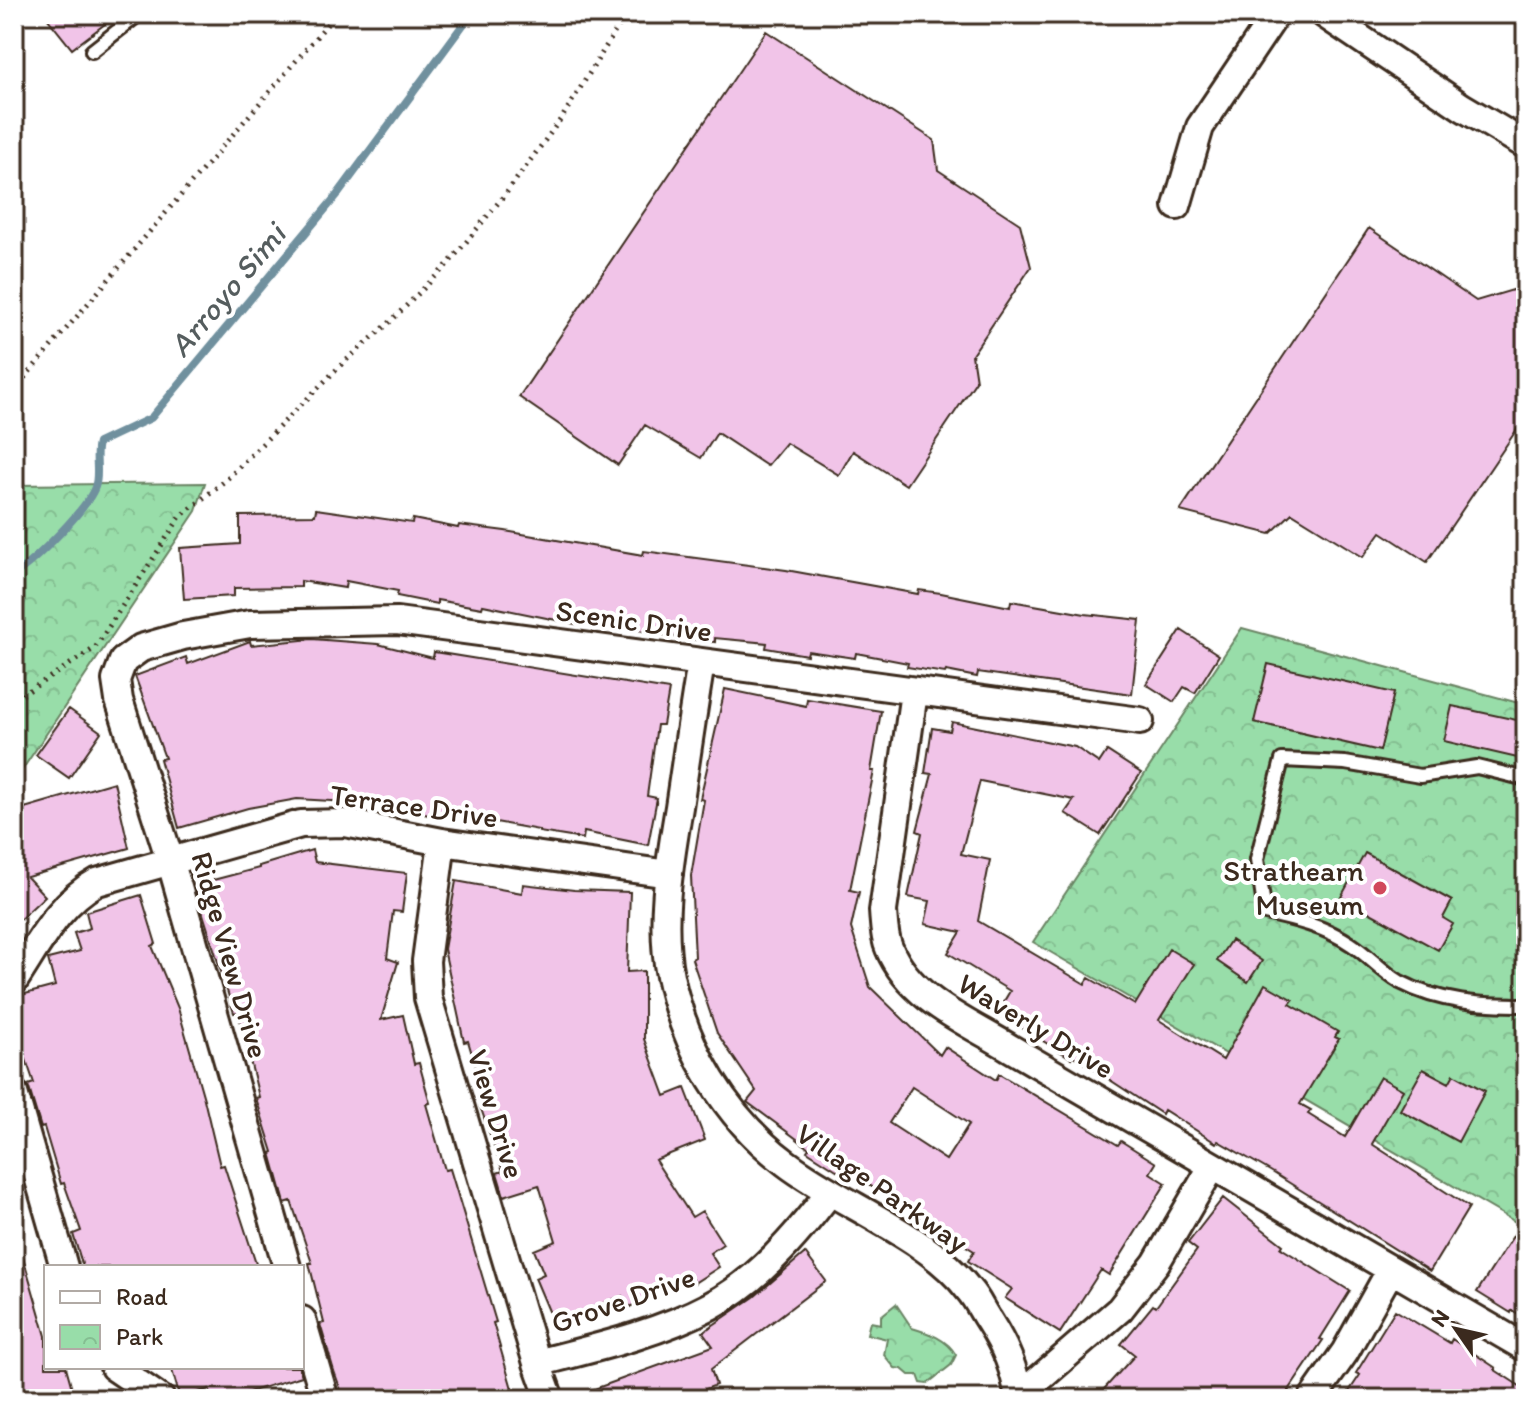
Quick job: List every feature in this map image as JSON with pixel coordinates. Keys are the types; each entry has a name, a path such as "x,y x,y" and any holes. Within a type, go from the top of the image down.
{"street":[{"path":"1177,206 1200,127 1276,14"},
{"path":"1324,14 1462,107 1526,145"},
{"name":"Scenic Drive","path":"123,661 141,648 183,636 250,624 411,623 1140,721"},
{"name":"Ridge View Drive","path":"123,661 116,680 119,700 171,863 286,1265"},
{"name":"Village Parkway","path":"701,663 669,874 666,926 670,974 686,1030 709,1080 741,1121 783,1161 829,1193 930,1253 968,1288 1003,1344 1013,1367 1019,1398"},
{"name":"Waverly Drive","path":"914,692 883,911 887,945 903,976 929,999 1526,1348"},
{"name":"Terrace Drive","path":"14,981 62,908 97,882 301,824 345,823 442,842 669,874"},
{"name":"View Drive","path":"442,842 426,961 428,998 550,1399"},
{"path":"14,1093 20,1140 63,1265"},
{"path":"1019,1398 1120,1309 1156,1263 1212,1167"},
{"name":"Grove Drive","path":"537,1363 656,1329 711,1306 752,1278 810,1219 829,1193"},
{"path":"1312,1399 1345,1352 1390,1271"},
{"path":"304,1327 325,1399"},
{"path":"117,1369 161,1399"}],"lane":[{"path":"92,51 139,14"},
{"path":"1526,779 1477,767 1420,776 1345,763 1282,760 1257,859 1265,913 1298,920 1350,943 1399,981 1437,997 1485,1006 1526,1005"}],"path":[{"path":"14,390 336,14"},
{"path":"14,708 19,697 95,648 180,517 227,479 449,263 563,116 626,14"}],"green space":[{"path":"205,483 196,511 14,782 14,485"},
{"path":"1242,628 1526,705 1526,1228 1033,942"},
{"path":"896,1304 912,1328 943,1341 956,1355 951,1365 927,1384 921,1383 918,1375 909,1375 895,1368 884,1355 887,1339 867,1334 870,1322 881,1324 881,1316"}],"building":[{"path":"44,14 118,14 72,49"},
{"path":"766,31 934,140 938,170 1020,224 1031,267 972,355 976,381 906,485 853,451 839,475 786,443 767,466 717,433 701,458 645,425 618,465 519,397"},
{"path":"1369,228 1476,301 1516,289 1526,295 1526,416 1427,562 1381,532 1363,557 1292,513 1270,534 1180,511"},
{"path":"316,509 412,523 413,519 458,528 459,525 505,531 643,555 644,551 786,570 918,594 919,590 941,593 1010,607 1011,601 1140,620 1132,694 978,672 977,677 945,673 907,667 908,663 856,653 855,658 808,651 807,655 766,648 767,643 715,638 715,642 669,636 577,618 576,624 483,605 482,608 437,600 437,604 397,596 398,591 346,581 345,588 301,581 301,587 234,588 234,596 184,599 180,548 240,544 240,516 315,515"},
{"path":"1181,630 1219,655 1195,693 1184,687 1174,702 1146,684"},
{"path":"312,639 378,644 433,658 434,652 669,690 663,725 657,725 647,796 657,798 648,845 584,832 583,839 539,832 441,812 440,817 366,803 297,799 248,808 179,828 160,759 165,758 135,676 186,657 188,664 250,641 251,645"},
{"path":"1268,664 1394,693 1380,751 1254,722"},
{"path":"725,689 806,706 807,699 881,711 871,771 874,771 850,890 859,892 851,928 870,987 940,1055 945,1047 996,1080 999,1074 1118,1145 1121,1141 1156,1163 1150,1173 1166,1183 1109,1275 1101,1270 1060,1333 1005,1298 1012,1289 968,1261 974,1251 855,1176 852,1180 807,1151 809,1148 747,1102 756,1091 717,1033 692,959 695,957 691,876 704,800 700,799","holes":["912,1087 969,1124 946,1160 889,1123"]},
{"path":"1452,706 1526,722 1526,760 1444,741"},
{"path":"69,709 101,732 69,778 36,755"},
{"path":"952,722 1075,747 1099,763 1107,751 1141,773 1100,835 1065,813 1074,800 980,781 961,854 990,860 978,921 1085,984 1089,978 1135,1005 1169,949 1194,964 1159,1020 1223,1060 1265,984 1293,1000 1290,1004 1338,1032 1335,1037 1339,1039 1300,1104 1311,1110 1308,1114 1345,1137 1380,1077 1403,1090 1372,1144 1469,1207 1430,1271 1272,1172 1218,1141 1216,1143 1164,1110 1162,1114 1072,1055 1071,1058 997,1013 1010,991 948,953 961,932 925,924 930,901 908,897 922,833 917,831 932,774 925,773 932,728 950,731"},
{"path":"114,782 129,848 27,877 45,896 14,925 14,811"},
{"path":"312,850 315,862 407,873 402,912 393,911 387,958 398,962 381,1020 403,1015 414,1064 419,1063 430,1103 426,1104 445,1170 450,1169 496,1322 493,1323 515,1399 344,1399 320,1324 324,1323 309,1263 312,1263 291,1201 285,1203 256,1098 259,1097 238,1012 234,1013 194,885"},
{"path":"1365,853 1452,901 1443,918 1453,924 1438,950 1341,897"},
{"path":"456,881 522,893 523,884 630,892 627,972 644,971 644,1039 665,1096 685,1088 705,1140 655,1160 692,1217 702,1211 723,1244 710,1253 719,1267 694,1283 687,1271 630,1307 622,1296 554,1323 535,1278 544,1274 534,1250 556,1241 539,1185 504,1196 497,1173 503,1171 480,1106 487,1104 468,1041 464,1042 444,949"},
{"path":"141,895 156,944 152,946 178,1008 220,1166 224,1165 256,1265 82,1265 73,1234 81,1231 64,1183 61,1184 28,1085 34,1083 17,1033 21,1032 14,997 55,986 48,959 80,951 74,933 90,928 86,912"},
{"path":"1231,940 1262,961 1248,982 1217,961"},
{"path":"1423,1069 1449,1083 1454,1074 1485,1091 1458,1142 1400,1110"},
{"path":"1223,1198 1283,1245 1281,1248 1350,1291 1320,1339 1323,1340 1283,1399 1095,1399 1135,1355 1121,1344 1153,1305 1156,1307 1197,1250 1188,1243"},
{"path":"1526,1216 1526,1319 1477,1292"},
{"path":"19,1243 44,1329 44,1369 67,1369 75,1399 14,1399 14,1244"},
{"path":"805,1253 826,1281 711,1369 716,1385 681,1399 575,1399 575,1396 713,1346 703,1332 754,1297"},
{"path":"1395,1310 1450,1343 1452,1339 1496,1368 1526,1390 1526,1399 1344,1399 1360,1375 1356,1373"},
{"path":"172,1369 300,1369 302,1376 225,1399 212,1399 209,1389 180,1397"}],"waterway":[{"name":"Arroyo Simi","path":"14,574 59,534 90,497 96,482 98,443 151,418 338,194 471,14"}],"place":[{"name":"Strathearn Museum","path":"1380,888"}]}
